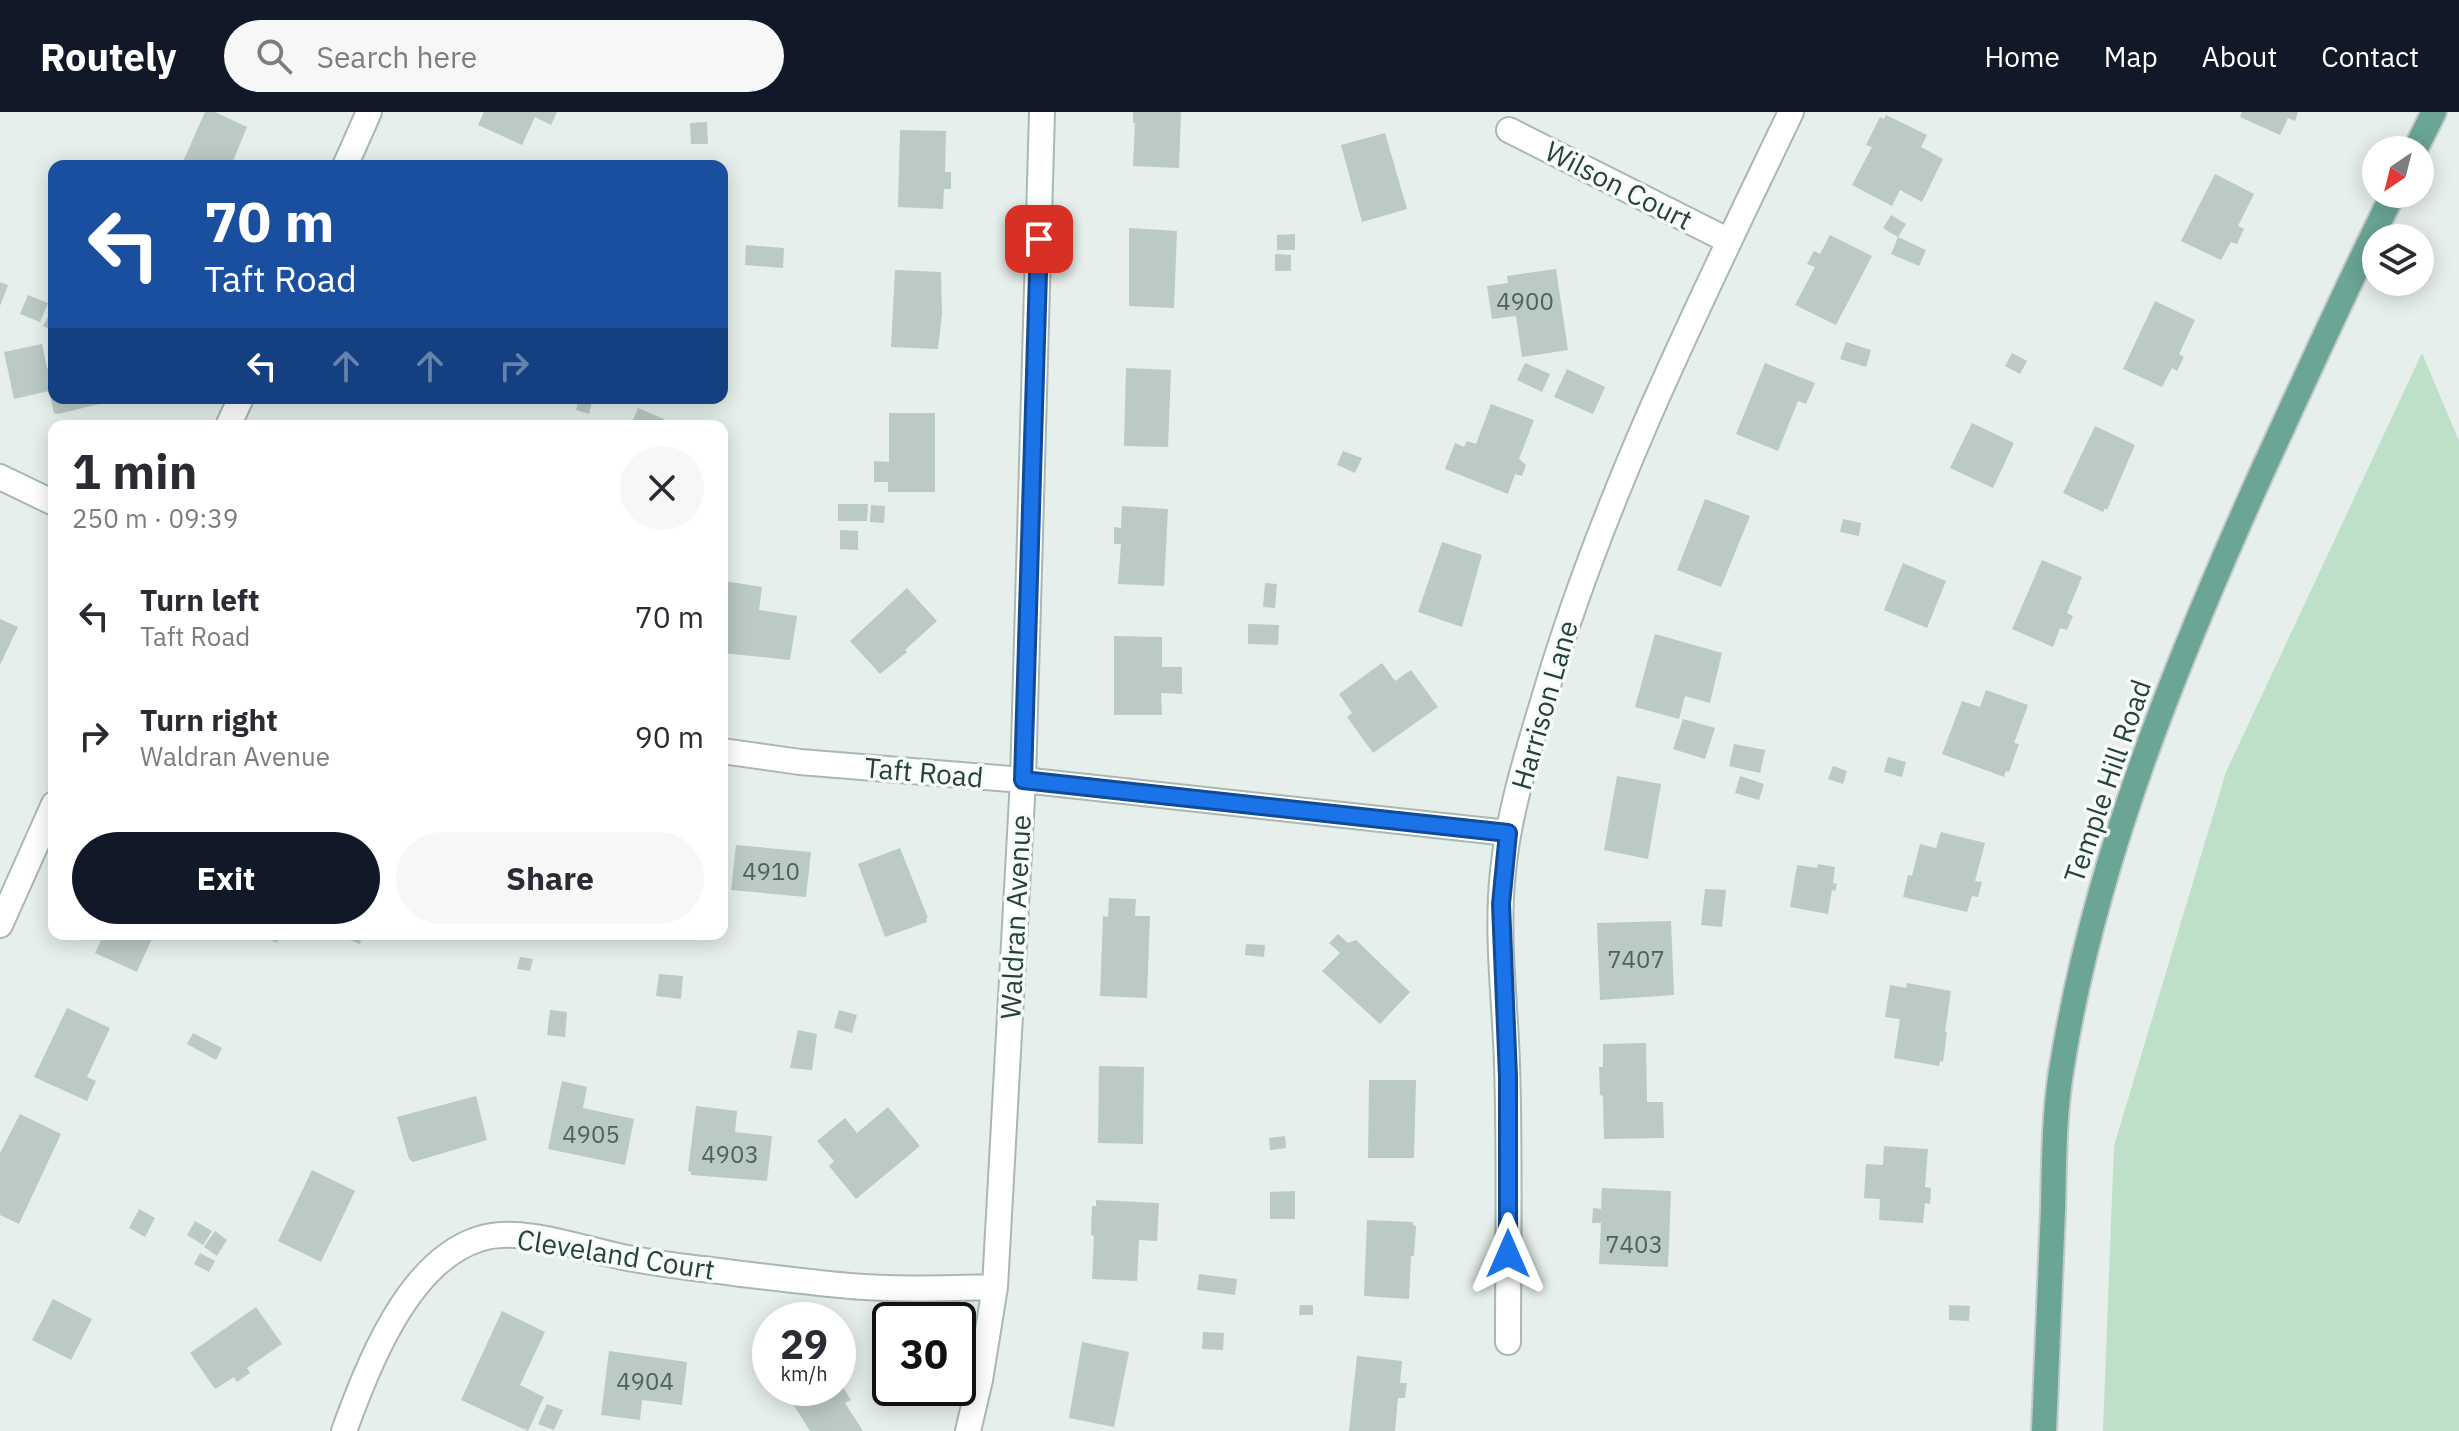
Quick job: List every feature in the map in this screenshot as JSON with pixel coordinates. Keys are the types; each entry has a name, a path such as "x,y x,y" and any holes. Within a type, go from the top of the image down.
{"main road":[{"path":"2422,136 2434,112"},
{"name":"Temple Hill Road","path":"2044,1431 2061,1075 2079,977 2101,887 2161,710 2209,590 2341,298 2386,208"}],"street":[{"path":"348,160 369,112"},
{"name":"Waldran Avenue","path":"968,1431 995,1287 1023,780 1042,112"},
{"name":"Harrison Lane","path":"1508,1342 1508,1077 1501,940 1503,871 1508,833 1551,673 1589,563 1647,420 1791,112"},
{"name":"Wilson Court","path":"1509,130 1729,241"},
{"path":"0,477 48,500"},
{"name":"Taft Road","path":"728,752 800,762 1023,780 1508,833"},
{"path":"0,925 48,817"},
{"name":"Cleveland Court","path":"344,1431 358,1392 386,1335 430,1268 478,1239 495,1235 527,1237 656,1262 850,1286 995,1287"}],"green space":[{"path":"2422,353 2459,441 2459,1431 2103,1431 2114,1146 2226,772"}],"building":[{"path":"205,112 215,112 247,127 233,160 184,160"},
{"path":"484,112 557,112 551,125 535,117 522,145 478,125"},
{"path":"1133,112 1181,112 1179,168 1133,166"},
{"path":"2242,112 2298,112 2295,121 2288,118 2280,135 2240,117"},
{"path":"1886,115 1927,135 1921,147 1943,159 1922,202 1900,190 1892,206 1852,185 1872,147 1866,145 1880,117 1884,119"},
{"path":"707,122 708,144 691,144 690,123"},
{"path":"900,130 946,131 945,172 951,172 951,189 944,189 943,209 898,207"},
{"path":"1385,133 1407,209 1362,222 1341,145"},
{"path":"2215,174 2254,194 2238,226 2244,229 2237,244 2231,242 2221,260 2181,241"},
{"path":"1891,215 1906,224 1898,237 1883,228"},
{"path":"1129,228 1177,231 1174,308 1129,306"},
{"path":"1295,234 1295,250 1277,250 1277,235"},
{"path":"1830,235 1872,256 1836,325 1795,305 1815,267 1807,264 1814,251 1820,254"},
{"path":"1898,237 1926,250 1919,266 1891,254"},
{"path":"746,245 784,248 783,268 745,265"},
{"path":"1275,254 1291,255 1291,271 1275,271"},
{"path":"1556,269 1568,350 1522,357 1516,316 1492,319 1487,286 1508,283 1507,276"},
{"path":"895,270 941,272 942,314 938,349 891,347"},
{"path":"0,282 8,285 0,306"},
{"path":"28,295 48,303 40,322 20,314"},
{"path":"2155,301 2195,320 2179,354 2184,357 2177,371 2172,368 2162,387 2123,369"},
{"path":"1846,342 1871,350 1866,367 1840,359"},
{"path":"42,344 48,368 48,391 14,399 4,352"},
{"path":"2012,353 2027,361 2020,374 2005,366"},
{"path":"1525,363 1550,374 1542,392 1517,380"},
{"path":"1765,363 1815,383 1806,404 1798,401 1778,451 1736,434"},
{"path":"1126,368 1171,370 1168,447 1124,446"},
{"path":"1567,369 1605,387 1593,414 1554,397"},
{"path":"52,404 99,404 58,414 54,413"},
{"path":"578,404 592,404 589,414 576,410"},
{"path":"1491,404 1534,420 1519,459 1526,465 1522,476 1515,474 1508,494 1445,469 1455,443 1464,447 1467,441 1476,444"},
{"path":"638,408 664,419 664,420 633,420"},
{"path":"889,413 935,413 935,492 888,492 888,482 874,482 874,461 889,462"},
{"path":"1972,423 2014,443 1993,488 1950,468"},
{"path":"2095,426 2135,445 2107,510 2105,508 2103,512 2063,493"},
{"path":"1343,451 1362,458 1355,473 1337,465"},
{"path":"1705,499 1750,516 1721,587 1677,570"},
{"path":"838,504 868,504 867,521 838,521"},
{"path":"871,505 885,506 884,523 870,522"},
{"path":"1122,506 1168,509 1164,586 1118,584 1121,544 1114,544 1114,527 1121,528"},
{"path":"1843,519 1861,523 1859,536 1840,532"},
{"path":"840,530 858,531 858,550 840,549"},
{"path":"1442,542 1482,555 1462,627 1418,612"},
{"path":"2042,560 2082,577 2067,613 2073,616 2067,630 2060,628 2053,647 2012,629"},
{"path":"1903,563 1946,581 1927,628 1884,610"},
{"path":"728,582 762,587 759,610 797,616 790,660 728,654"},
{"path":"1265,583 1277,584 1275,608 1263,607"},
{"path":"907,588 937,621 880,674 850,641"},
{"path":"0,619 18,627 0,665"},
{"path":"1248,624 1279,625 1278,645 1248,644"},
{"path":"1655,634 1722,653 1710,703 1685,696 1679,719 1635,707"},
{"path":"1114,636 1162,637 1162,667 1182,667 1182,694 1161,693 1162,715 1114,715"},
{"path":"1382,663 1395,681 1411,670 1438,707 1373,753 1347,717 1352,713 1339,694"},
{"path":"1986,690 2028,705 2014,743 2019,744 2009,772 2006,771 2004,777 1942,754 1962,701 1980,707"},
{"path":"1683,719 1715,728 1705,759 1673,749"},
{"path":"1734,744 1765,750 1760,773 1729,766"},
{"path":"1888,757 1906,762 1902,777 1884,772"},
{"path":"1833,766 1847,771 1843,784 1828,779"},
{"path":"1617,776 1661,784 1648,859 1604,850"},
{"path":"1740,776 1764,784 1759,800 1735,793"},
{"path":"1941,832 1985,843 1975,881 1982,882 1978,897 1972,896 1967,912 1903,897 1920,844 1936,848"},
{"path":"736,845 811,852 806,897 731,890"},
{"path":"900,848 928,918 927,922 885,937 858,864"},
{"path":"1818,864 1835,867 1833,883 1837,884 1835,891 1832,890 1828,914 1790,907 1797,865 1817,868"},
{"path":"1705,889 1726,890 1722,927 1701,925"},
{"path":"1109,898 1136,899 1135,916 1150,916 1147,998 1100,996 1103,916 1108,917"},
{"path":"1671,921 1674,995 1600,1000 1597,923"},
{"path":"1338,934 1348,943 1356,940 1410,992 1380,1024 1322,971 1340,953 1329,943"},
{"path":"101,940 151,940 137,972 95,953"},
{"path":"1246,944 1265,945 1264,957 1245,955"},
{"path":"520,957 533,959 530,971 517,969"},
{"path":"659,974 683,976 681,999 656,996"},
{"path":"1907,983 1951,991 1943,1062 1940,1061 1939,1066 1894,1058 1900,1019 1885,1017 1890,985 1906,988"},
{"path":"67,1008 110,1028 87,1077 96,1081 87,1101 34,1077"},
{"path":"550,1010 567,1012 565,1037 547,1035"},
{"path":"839,1010 857,1015 852,1033 834,1028"},
{"path":"798,1030 817,1034 812,1070 790,1068"},
{"path":"193,1033 222,1048 216,1060 187,1044"},
{"path":"1646,1043 1647,1102 1663,1102 1664,1138 1604,1139 1599,1067 1603,1067 1603,1044"},
{"path":"1099,1066 1144,1067 1143,1144 1098,1143"},
{"path":"1369,1080 1416,1080 1414,1158 1368,1158"},
{"path":"562,1081 587,1087 583,1108 634,1119 625,1165 548,1149"},
{"path":"476,1096 487,1140 413,1162 409,1159 397,1117"},
{"path":"696,1106 737,1111 735,1132 772,1136 767,1181 691,1175 688,1171"},
{"path":"888,1107 920,1146 856,1199 829,1166 834,1161 817,1141 845,1118 857,1133"},
{"path":"20,1114 61,1134 19,1224 0,1215 0,1153"},
{"path":"1285,1136 1286,1148 1270,1150 1269,1138"},
{"path":"1884,1146 1928,1149 1925,1187 1931,1188 1930,1204 1925,1203 1923,1223 1879,1220 1880,1199 1864,1198 1866,1164 1883,1165"},
{"path":"312,1170 355,1191 321,1262 278,1241"},
{"path":"1602,1188 1671,1191 1668,1267 1599,1264 1601,1223 1592,1223 1593,1208 1601,1209"},
{"path":"1295,1191 1295,1219 1270,1219 1270,1192"},
{"path":"1096,1200 1159,1203 1157,1241 1139,1240 1137,1281 1092,1279 1092,1206 1096,1206"},
{"path":"139,1209 155,1218 145,1237 129,1228"},
{"path":"1367,1220 1413,1222 1416,1226 1409,1299 1364,1296"},
{"path":"195,1221 212,1231 203,1245 187,1235"},
{"path":"215,1231 227,1240 217,1256 204,1247"},
{"path":"200,1253 215,1261 209,1272 194,1264"},
{"path":"1199,1274 1237,1279 1235,1295 1197,1290"},
{"path":"53,1299 92,1319 71,1360 32,1340"},
{"path":"1300,1305 1313,1305 1313,1315 1299,1315"},
{"path":"1949,1305 1970,1306 1969,1321 1949,1320"},
{"path":"256,1307 282,1344 247,1368 250,1373 237,1382 234,1377 215,1389 190,1353"},
{"path":"502,1311 545,1332 520,1385 544,1397 528,1431 461,1400"},
{"path":"1203,1332 1224,1333 1223,1350 1202,1349"},
{"path":"1082,1342 1129,1352 1114,1427 1069,1418"},
{"path":"609,1351 687,1362 682,1405 642,1400 640,1420 601,1415"},
{"path":"1357,1356 1402,1361 1400,1383 1407,1383 1405,1398 1398,1398 1395,1431 1349,1431"},
{"path":"547,1404 563,1410 554,1430 538,1424"},
{"path":"794,1406 847,1406 863,1431 810,1431"}],"route":[{"path":"1039,239 1023,780 1508,833 1503,871 1501,940 1508,1077 1508,1254"}]}
